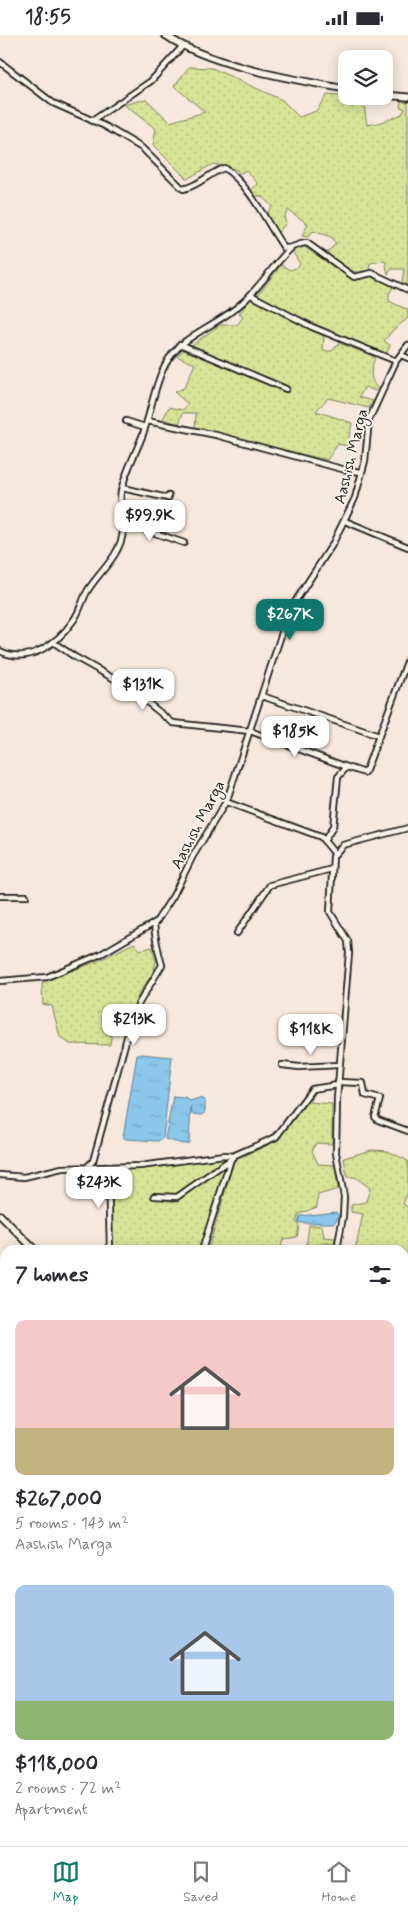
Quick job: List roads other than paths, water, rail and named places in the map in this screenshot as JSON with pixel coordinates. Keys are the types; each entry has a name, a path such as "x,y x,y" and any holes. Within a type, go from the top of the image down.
{"street":[{"path":"165,35 180,45 246,66 338,87"},
{"path":"92,121 152,81 178,53 181,48 180,45"},
{"path":"0,62 53,103 92,121 142,148 183,189 191,187 224,169 252,199 284,247 291,248"},
{"path":"393,96 408,97"},
{"path":"0,651 13,657 28,656 53,642 74,620 89,589 102,574 116,551 123,532 120,502 129,465 146,427 164,366 180,343 224,318 250,295 291,248 300,243 307,243 354,277 372,273 408,291"},
{"path":"250,295 349,343 396,361"},
{"path":"180,343 286,389"},
{"name":"Aashish Marga","path":"154,924 173,896 193,856 226,802 289,611 345,521 355,498 365,461 369,420 396,361 408,345"},
{"path":"401,355 408,358"},
{"path":"126,421 146,427"},
{"path":"148,421 216,435 342,469 361,472"},
{"path":"122,488 168,498 169,496"},
{"path":"345,521 408,547"},
{"path":"123,522 184,543"},
{"path":"53,642 75,657 127,686 173,723 250,731 365,773 408,659"},
{"path":"262,696 379,736"},
{"path":"324,841 333,827 338,777 347,767"},
{"path":"226,802 321,837 335,854"},
{"path":"338,1245 344,1216 344,1197 336,1153 338,1084 349,953 348,941 330,912 332,869 335,854 343,845 408,828"},
{"path":"237,933 270,885 332,869"},
{"path":"0,896 26,896"},
{"path":"0,981 47,977 101,954 154,924 158,939 157,948 162,965 139,1003 126,1042 93,1161 88,1167"},
{"path":"282,1065 299,1067 339,1065"},
{"path":"154,1196 177,1197 233,1158 276,1137 312,1089 338,1084 363,1083 365,1095 380,1099 376,1117 378,1120 408,1131"},
{"path":"0,1175 24,1177 62,1167 140,1166 224,1155 233,1158"},
{"path":"204,1245 233,1158"},
{"path":"108,1167 110,1245"},
{"path":"0,1215 30,1245"}],"water":[{"path":"137,1055 172,1057 163,1138 158,1141 126,1139 123,1137"},
{"path":"173,1096 185,1097 190,1101 199,1098 205,1100 203,1115 192,1114 191,1106 189,1143 183,1144 165,1139"},
{"path":"336,1212 339,1216 334,1223 298,1223 300,1216"}]}
